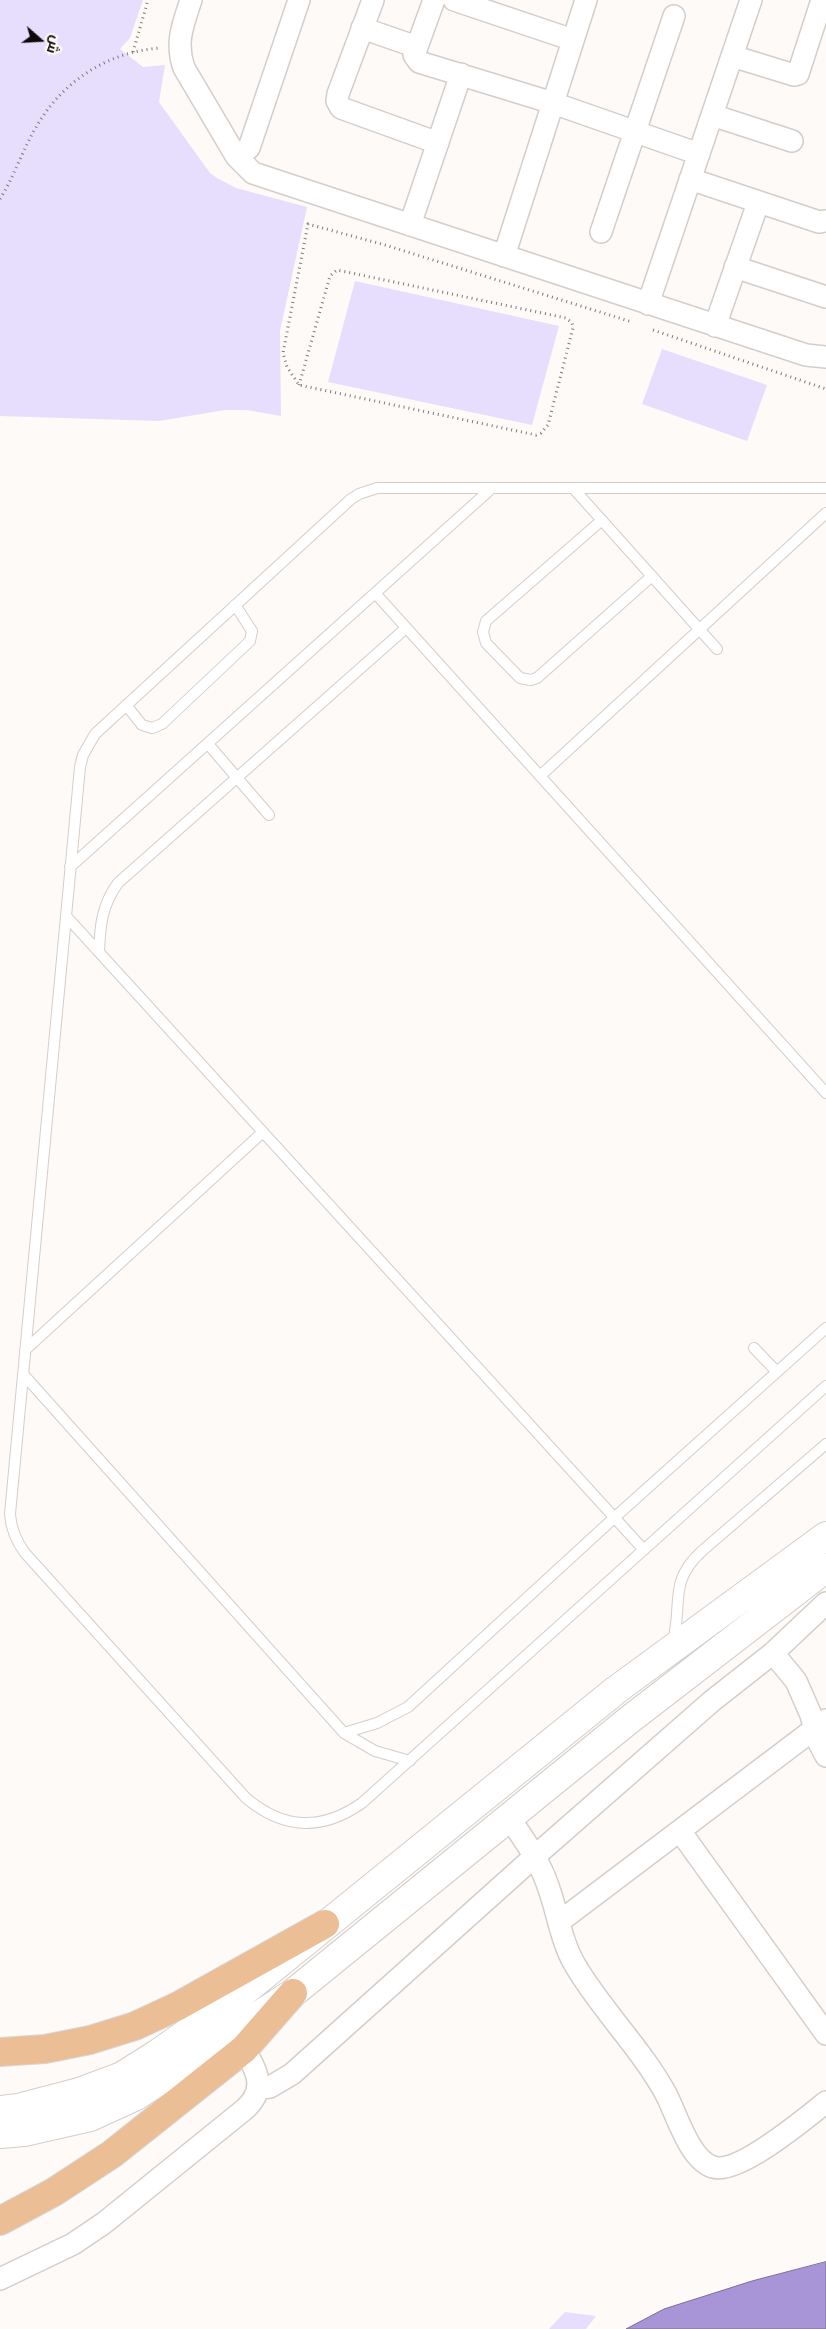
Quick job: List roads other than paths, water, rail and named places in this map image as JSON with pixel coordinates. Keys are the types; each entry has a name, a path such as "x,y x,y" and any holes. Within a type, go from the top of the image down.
{"highway":[{"path":"0,2052 45,2048 90,2040 135,2026 178,2006 324,1924"},
{"path":"0,2221 54,2192 112,2154 244,2049 293,1993"}],"main road":[{"path":"0,2110 18,2108 79,2092 122,2076 157,2054 230,2002 324,1924 672,1647 826,1536"},
{"path":"0,2134 24,2132 90,2118 136,2096 293,1993 629,1720 826,1568"}],"street":[{"path":"191,0 181,30 179,48 184,68 236,156 244,166 264,177 715,326 806,355 826,356"},
{"path":"249,148 300,0"},
{"path":"373,0 338,94 339,105 438,143"},
{"path":"434,0 414,57 419,62 553,102 699,154"},
{"path":"454,0 490,6 574,40"},
{"path":"504,256 586,0"},
{"path":"648,304 751,0"},
{"path":"732,56 794,75 798,74 822,0"},
{"path":"601,232 674,16"},
{"path":"362,28 417,47"},
{"path":"410,225 461,74"},
{"path":"712,115 792,141"},
{"path":"690,180 819,222 826,221"},
{"path":"715,326 758,203"},
{"path":"735,267 826,297"},
{"path":"258,2089 270,2087 292,2074 534,1857 712,1701 773,1653 826,1603"},
{"path":"773,1653 796,1681 811,1715 820,1724"},
{"path":"820,1724 817,1739 826,1756"},
{"path":"560,1922 820,1724"},
{"path":"510,1818 542,1870 560,1922 561,1937 576,1966 633,2044 666,2094 698,2158 714,2167 730,2168 763,2149 826,2102"},
{"path":"680,1831 767,1955 826,2034"},
{"path":"0,2279 73,2244 104,2223 246,2109 257,2096 258,2089 254,2066 244,2049"}],"lane":[{"path":"826,488 377,488 358,494 95,734 83,755 80,767 10,1514 14,1535 26,1553 246,1798 258,1808 287,1821 319,1823 349,1812 362,1803 826,1386"},
{"path":"70,867 492,488"},
{"path":"573,488 717,649"},
{"path":"540,776 826,513"},
{"path":"602,520 486,621 482,632 486,643 520,678 531,680 537,678 652,576"},
{"path":"375,593 826,1093"},
{"path":"126,705 142,725 152,728 162,724 250,641 252,631 235,605"},
{"path":"99,952 100,920 103,910 118,883 406,628"},
{"path":"208,744 269,815"},
{"path":"66,916 644,1550"},
{"path":"25,1350 263,1132"},
{"path":"344,1733 377,1724 408,1707 614,1518 826,1328"},
{"path":"754,1348 777,1372"},
{"path":"23,1374 344,1733 375,1751 410,1761"},
{"path":"672,1647 677,1622 679,1585 688,1566 709,1545 826,1444"}]}
